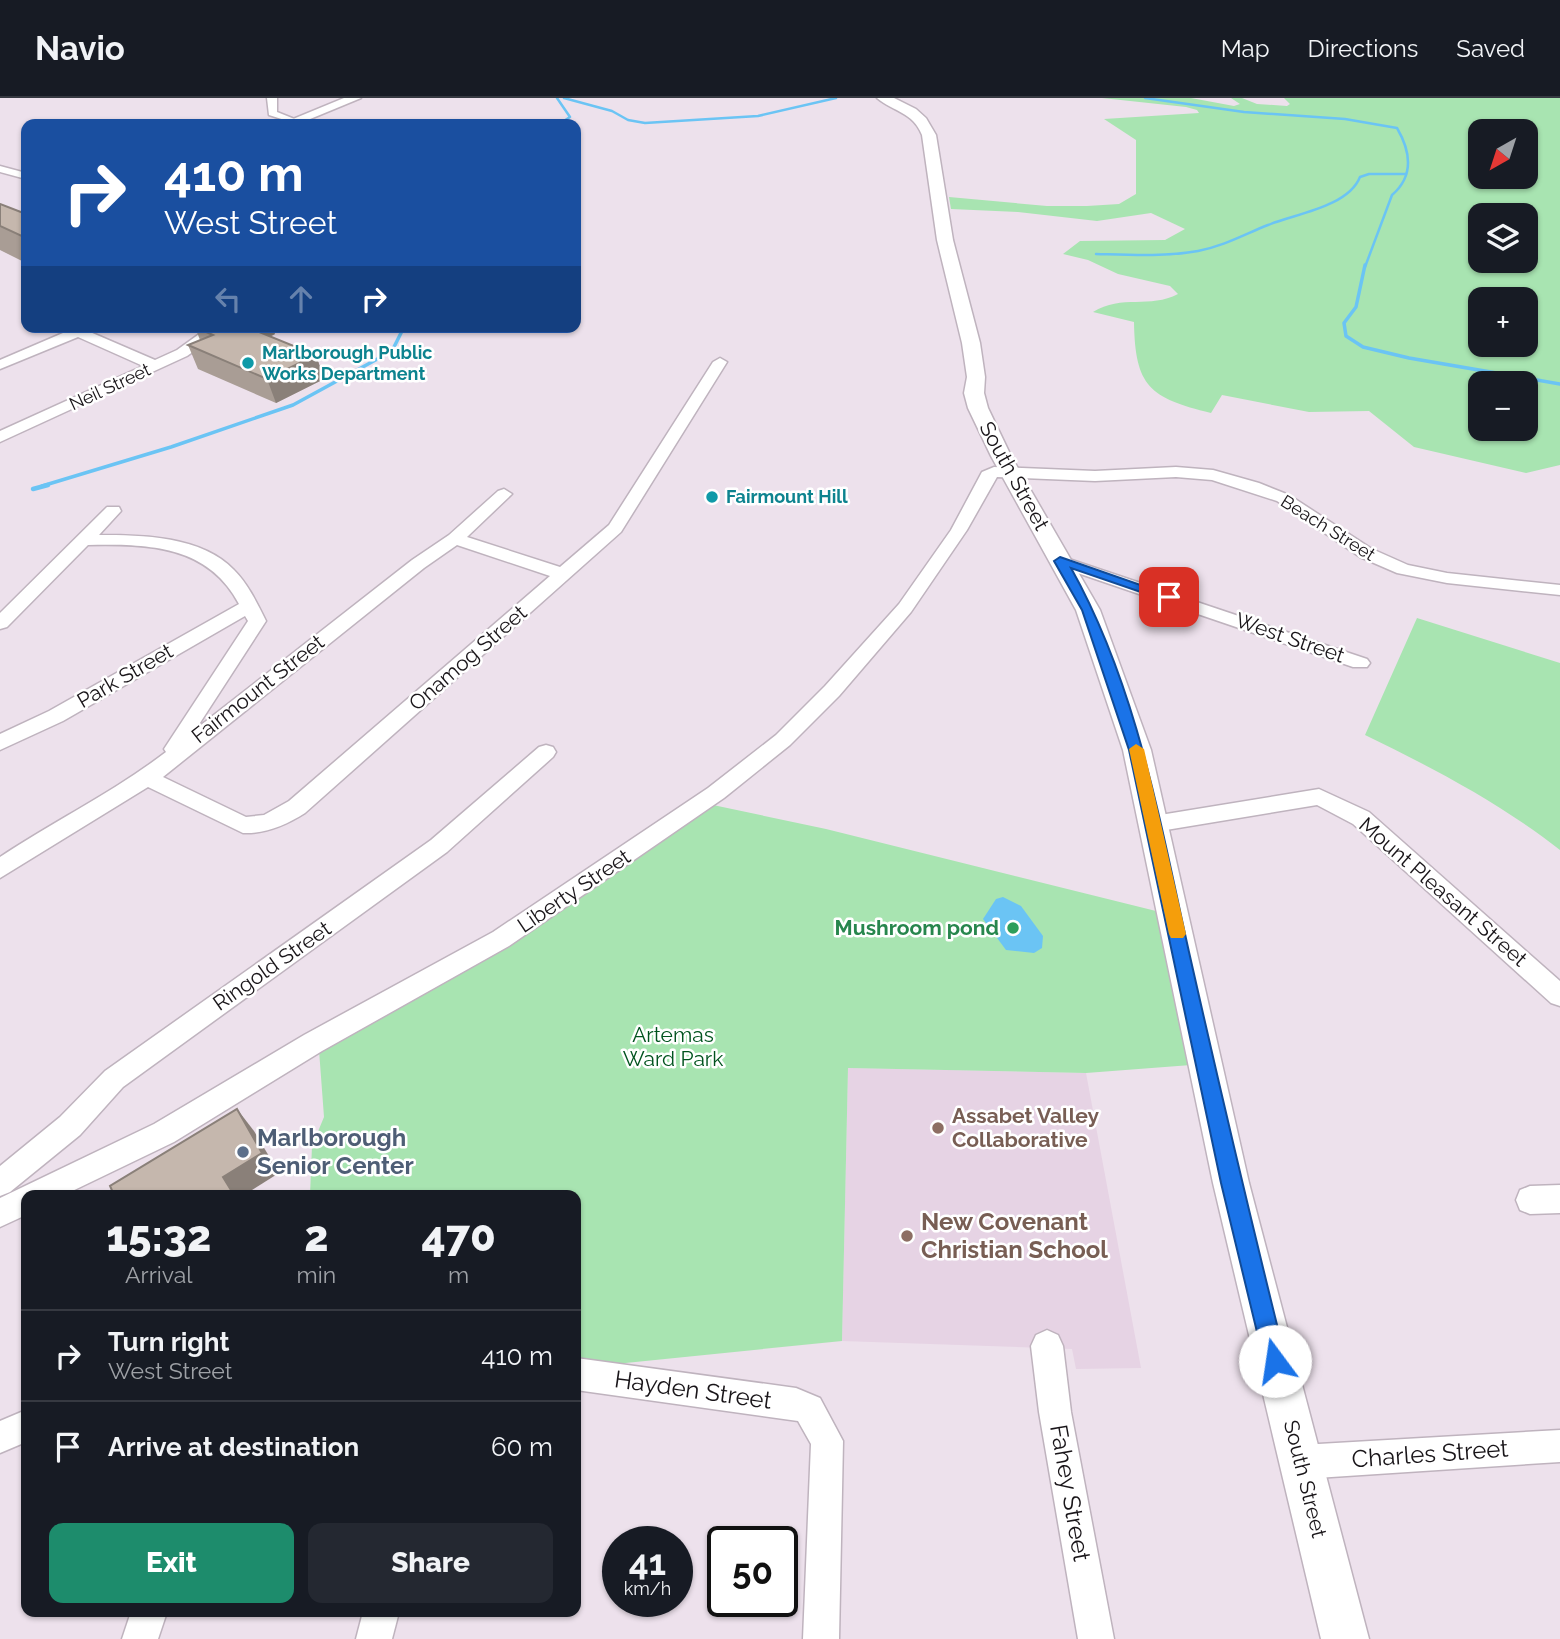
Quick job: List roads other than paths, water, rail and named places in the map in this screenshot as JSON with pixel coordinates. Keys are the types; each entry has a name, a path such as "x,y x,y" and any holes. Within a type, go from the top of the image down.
{"main road":[{"path":"301,119 355,98"},
{"name":"South Street","path":"883,98 919,117 929,135 945,240 971,343 976,377 974,393 985,423 1094,626 1137,750 1231,1183 1345,1639"}],"street":[{"path":"272,98 272,113 283,119"},
{"path":"0,169 21,175"},
{"path":"0,365 75,333"},
{"path":"92,333 156,366"},
{"name":"Neil Street","path":"0,437 156,366 200,342 209,333"},
{"name":"Onamog Street","path":"147,778 230,821 258,827 278,820 318,789 615,528 720,362"},
{"name":"Liberty Street","path":"45,1190 164,1133 313,1042 500,939 716,793 783,740 832,691 905,608 940,560 988,475 994,472 1011,473"},
{"name":"Beach Street","path":"1011,473 1095,476 1185,472 1213,475 1283,498 1366,553 1403,569 1461,580 1560,590"},
{"name":"Fairmount Street","path":"0,869 59,829 147,778 418,564 455,539 504,494"},
{"path":"0,623 113,512"},
{"path":"455,539 563,574"},
{"path":"83,540 132,541 193,551 225,570 257,621 239,651 197,708 167,761"},
{"name":"West Street","path":"1060,561 1360,663"},
{"name":"Park Street","path":"0,743 56,716 249,606"},
{"name":"Ringold Street","path":"0,1183 70,1126 114,1079 439,846 546,752"},
{"name":"Mount Pleasant Street","path":"1154,824 1319,797 1361,818 1560,996"},
{"path":"1530,1200 1560,1199"},
{"path":"0,1213 21,1202"},
{"name":"Fahey Street","path":"1047,1346 1055,1412 1096,1639"},
{"name":"Hayden Street","path":"581,1375 796,1404 809,1409"},
{"path":"809,1409 827,1441 821,1639"},
{"path":"0,1437 21,1428"},
{"name":"Charles Street","path":"1301,1462 1560,1446"},
{"path":"139,1639 147,1617"},
{"path":"374,1639 380,1617"}],"water":[{"name":"Mushroom pond","path":"1003,897 1021,906 1043,936 1042,948 1034,953 1006,950 983,919 996,899"}],"waterway":[{"path":"557,98 570,117 567,119"},
{"path":"564,98 612,111 628,120 645,123 758,116 836,98"},
{"path":"1145,98 1244,112 1345,119 1397,128 1405,146 1407,172 1392,195 1365,267"},
{"path":"1096,254 1160,255 1207,249 1333,202 1354,187 1360,177 1369,174 1406,174"},
{"path":"1365,265 1356,307 1344,323 1346,336 1363,347 1409,358 1560,384"},
{"path":"42,486 171,447 293,405 392,351 401,333"},
{"path":"33,489 48,485"}],"place":[{"name":"Marlborough Public Works Department","path":"248,363"},
{"name":"Fairmount Hill","path":"712,497"},
{"name":"Mushroom pond","path":"1013,928"},
{"name":"Assabet Valley Collaborative","path":"938,1128"},
{"name":"Marlborough Senior Center","path":"243,1152"},
{"name":"New Covenant Christian School","path":"907,1236"}],"park label":[{"name":"Artemas Ward Park","path":"673,1047"}]}
